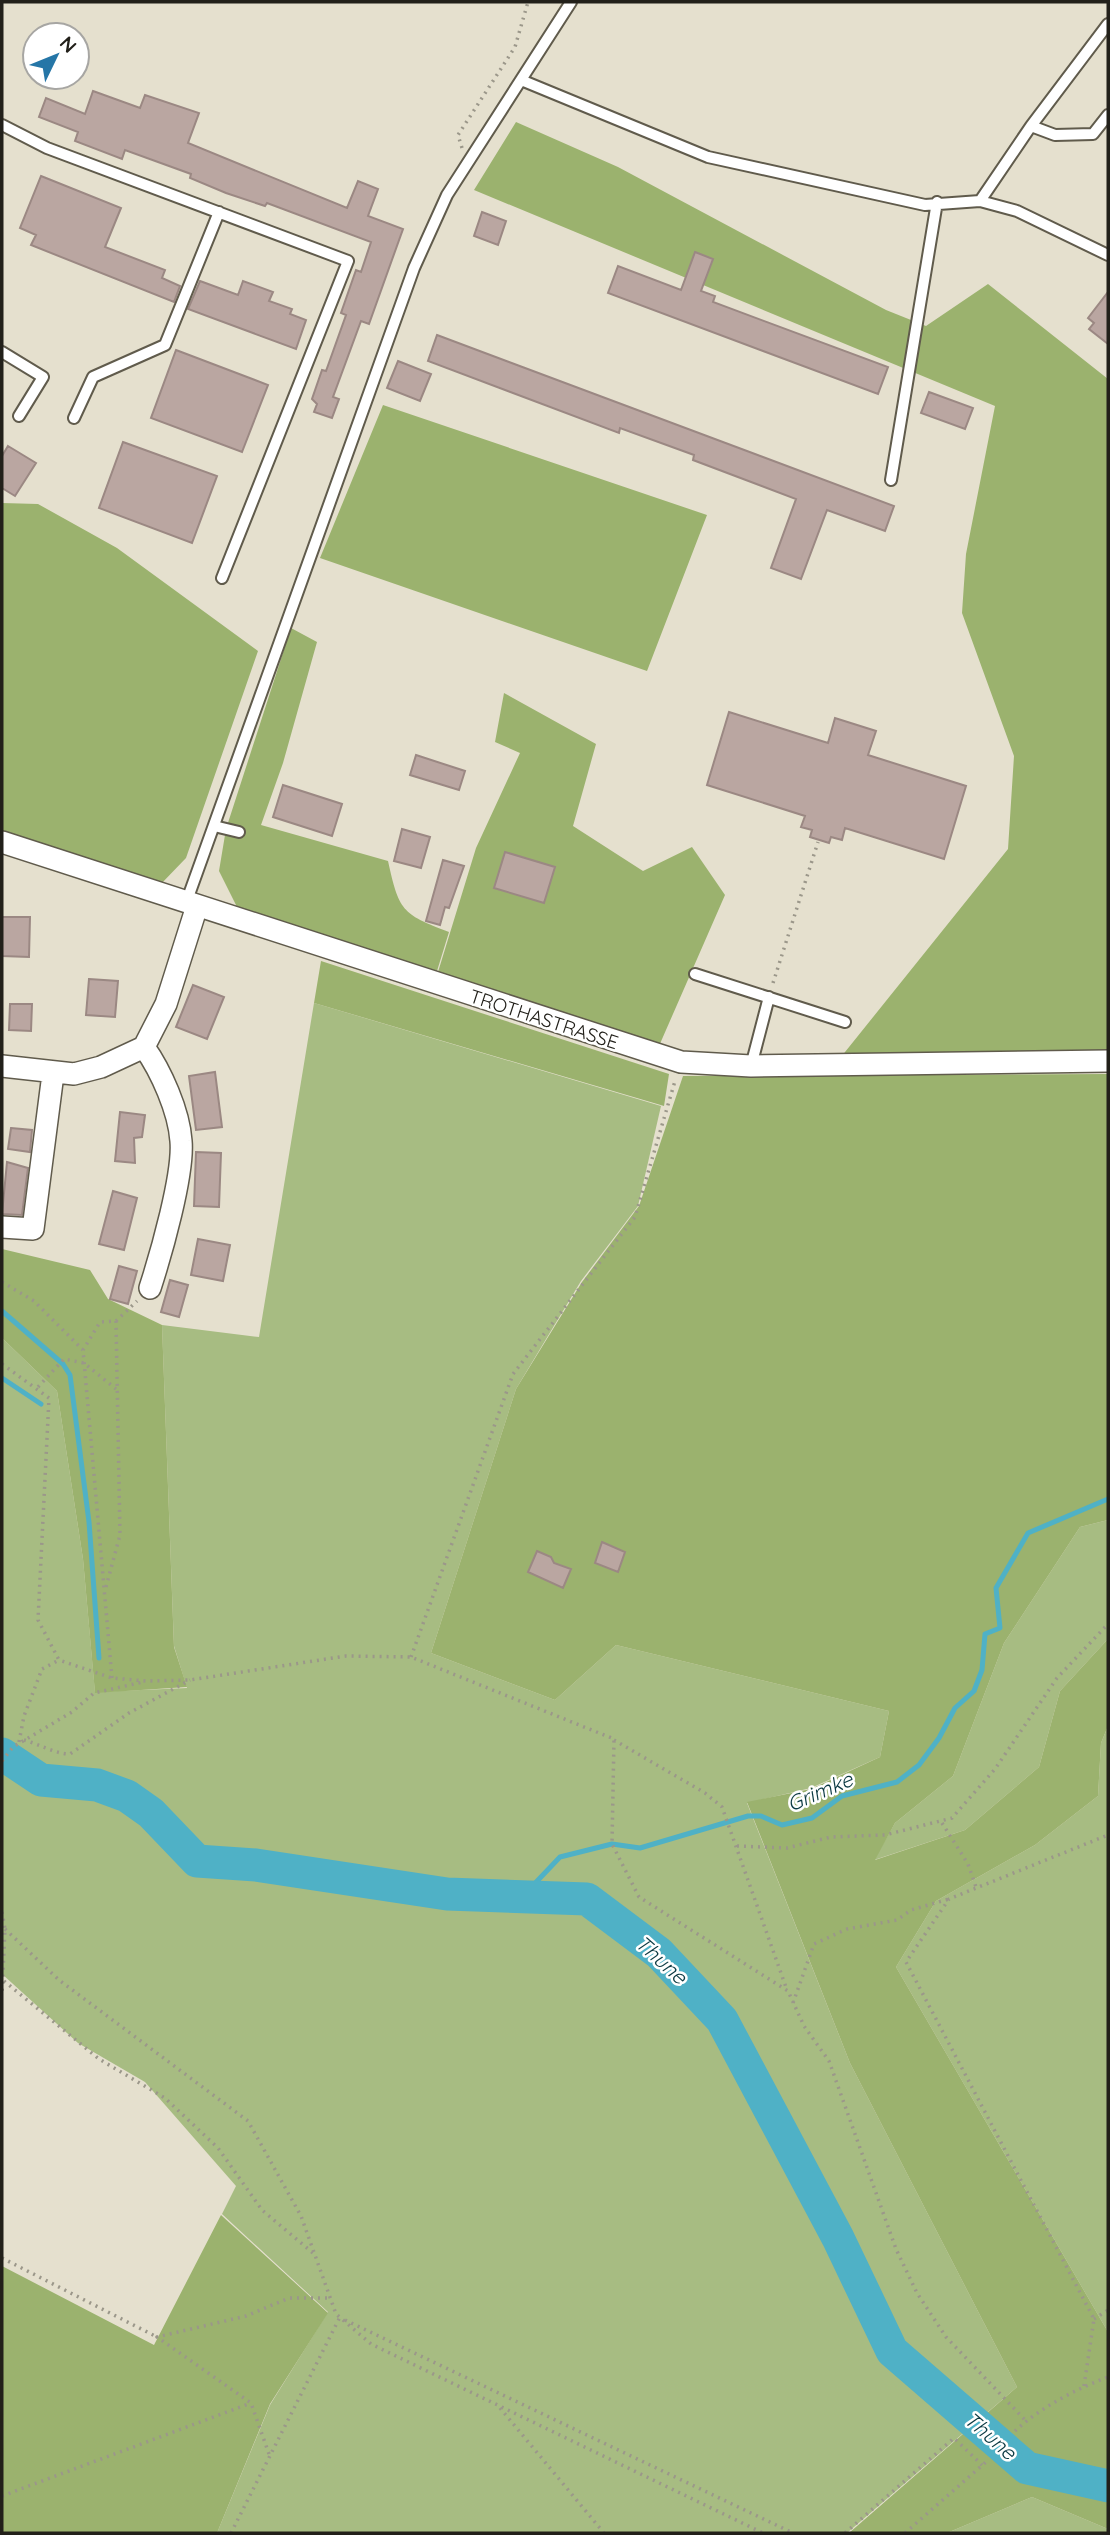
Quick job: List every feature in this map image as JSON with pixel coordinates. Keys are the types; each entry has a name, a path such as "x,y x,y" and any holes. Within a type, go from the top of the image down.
{"street":[{"name":"TROTHASTRASSE","path":"2,842 681,1062 751,1066 1108,1061"},
{"path":"2,1066 54,1074 74,1074 101,1067 144,1047 166,1004 191,905"},
{"path":"144,1047 161,1071 181,1139 161,1252 150,1288"},
{"path":"2,1227 33,1229 54,1074"}],"lane":[{"path":"191,905 214,825 414,268 447,195 571,2"},
{"path":"981,201 1031,126 1108,24"},
{"path":"521,80 708,157 925,205 937,202 981,201 1017,211 1108,255"},
{"path":"1031,126 1055,135 1093,134 1108,115"},
{"path":"2,125 47,148 348,261 222,578"},
{"path":"891,480 937,202"},
{"path":"74,418 93,377 166,345 219,212"},
{"path":"2,352 43,377 19,416"},
{"path":"214,825 239,832"},
{"path":"695,974 845,1022"},
{"path":"751,1066 768,997"}],"path":[{"path":"470,159 458,135 515,47 528,2"},
{"path":"768,997 818,842"},
{"path":"411,1657 513,1374 635,1217 681,1062"},
{"path":"2,1282 34,1301 83,1350"},
{"path":"112,1678 83,1350 100,1322 116,1321 150,1288"},
{"path":"104,1591 120,1535 116,1321"},
{"path":"38,1388 64,1359 84,1363 116,1389"},
{"path":"2,1364 49,1398 38,1620 59,1660 112,1678 146,1681 190,1680 346,1656 411,1657 614,1739 705,1793 722,1807 788,1992 804,2026 829,2060 896,2249 917,2293 946,2337 1026,2421"},
{"path":"737,1846 787,1848 831,1837 885,1835 942,1823 952,1818 995,1769 1057,1678 1108,1624"},
{"path":"19,1744 24,1716 42,1670 59,1660"},
{"path":"24,1740 49,1747 59,1754 70,1754 130,1713 190,1680"},
{"path":"2,1761 13,1747 72,1712 94,1693 146,1681"},
{"path":"614,1739 611,1844 639,1897 788,1992"},
{"path":"942,1823 968,1864 976,1887"},
{"path":"793,2003 814,1944 847,1929 897,1920 911,1910 950,1899 1108,1835"},
{"path":"950,1899 906,1962 1094,2319 1084,2386"},
{"path":"2,1912 5,1929 2,1995"},
{"path":"5,1929 59,1980 248,2121 301,2216 340,2317 371,2344 763,2533"},
{"path":"4,1981 99,2059 165,2098 218,2148 262,2210 315,2254"},
{"path":"2,2258 157,2337 251,2403 269,2454"},
{"path":"157,2337 246,2316 289,2298 331,2298"},
{"path":"1094,2319 1108,2310"},
{"path":"231,2533 340,2317"},
{"path":"340,2317 793,2533"},
{"path":"1015,2431 1026,2421 1084,2386 1108,2377"},
{"path":"2,2496 251,2403"},
{"path":"498,2405 604,2533"},
{"path":"845,2533 954,2438 984,2463 905,2533"}],"green space":[{"path":"516,122 618,167 886,310 926,326 988,284 1108,379 1108,1052 841,1057 1008,849 1014,756 962,613 966,554 995,406 474,190"},
{"path":"383,405 707,515 647,671 320,558"},
{"path":"2,503 38,504 117,548 258,651 186,858 160,885 2,832"},
{"path":"291,628 317,642 283,763 261,825 388,861 395,890 405,908 421,920 449,932 437,971 238,909 219,871 226,829"},
{"path":"504,693 596,744 573,826 643,871 692,847 725,895 659,1046 438,972 476,848 520,753 495,742"},
{"path":"321,961 669,1074 664,1106 314,1003"},
{"path":"314,1003 661,1106 638,1206 581,1281 516,1389 431,1653 555,1700 616,1645 889,1711 880,1757 811,1788 747,1803 850,2063 1017,2387 847,2533 217,2533 270,2405 328,2312 222,2214 236,2186 145,2082 78,2043 2,1974 2,1338 57,1391 83,1559 95,1692 187,1688 174,1646 162,1325 259,1337"},
{"path":"1108,1074 1108,1520 1080,1527 1004,1643 953,1776 895,1823 875,1860 965,1830 1039,1767 1060,1691 1108,1639 1108,1726 1101,1743 1098,1796 1035,1845 936,1901 896,1967 1108,2332 1108,2529 1032,2497 947,2533 849,2533 1017,2387 850,2063 747,1802 811,1789 880,1757 889,1711 616,1645 555,1700 431,1653 516,1389 582,1282 639,1206 683,1076"},
{"path":"2,1249 90,1270 108,1299 162,1325 174,1647 187,1687 95,1693 83,1559 57,1391 2,1338"},
{"path":"1108,1520 1108,1639 1060,1691 1039,1767 965,1830 874,1860 895,1823 953,1776 1004,1643 1080,1527"},
{"path":"1108,1726 1108,2332 896,1967 936,1901 1035,1845 1098,1796 1101,1743"},
{"path":"221,2215 328,2313 270,2404 217,2533 2,2533 2,2266 154,2345"},
{"path":"1032,2497 1108,2529 1108,2533 947,2533"}],"building":[{"path":"93,91 140,108 145,95 199,113 188,143 347,208 358,181 378,189 368,216 403,229 369,324 361,321 333,397 339,399 332,418 314,412 317,404 312,399 322,370 326,371 346,315 341,313 356,270 361,272 371,242 267,203 265,206 226,193 190,178 191,174 125,150 122,159 75,141 78,132 39,117 46,98 85,114"},
{"path":"41,176 121,208 105,247 165,270 162,278 180,286 174,302 31,245 36,235 20,228"},
{"path":"482,212 506,221 498,245 474,236"},
{"path":"695,252 713,259 701,291 715,296 713,302 888,367 878,394 608,293 618,266 681,290"},
{"path":"200,281 238,295 243,281 273,292 269,301 292,309 290,314 306,320 296,349 188,309"},
{"path":"1108,292 1108,344 1089,329 1094,323 1088,318"},
{"path":"437,335 894,506 885,531 827,510 801,579 771,568 796,499 693,460 694,455 620,428 619,433 428,361"},
{"path":"176,350 268,385 242,452 151,418"},
{"path":"398,361 431,374 420,401 387,388"},
{"path":"929,392 973,408 965,429 921,413"},
{"path":"123,442 217,476 192,543 99,508"},
{"path":"8,446 36,463 15,496 2,488 2,456"},
{"path":"729,712 828,743 835,718 876,731 868,755 966,786 944,859 845,828 842,840 831,837 829,843 810,837 812,830 801,827 805,816 707,785"},
{"path":"416,755 465,771 459,790 410,775"},
{"path":"283,785 342,804 332,836 273,817"},
{"path":"402,829 430,837 421,868 394,861"},
{"path":"505,852 555,867 544,903 494,888"},
{"path":"443,860 464,866 449,908 445,907 440,925 426,921"},
{"path":"2,917 30,917 29,957 2,956"},
{"path":"89,979 118,981 115,1017 86,1015"},
{"path":"193,985 224,997 207,1039 176,1027"},
{"path":"10,1004 32,1004 31,1031 9,1030"},
{"path":"215,1072 222,1127 196,1130 189,1076"},
{"path":"120,1112 145,1115 142,1137 134,1138 135,1163 115,1161"},
{"path":"11,1128 32,1130 30,1152 8,1149"},
{"path":"196,1152 221,1153 219,1207 194,1206"},
{"path":"7,1162 28,1168 22,1215 2,1214"},
{"path":"113,1191 137,1198 124,1250 99,1244"},
{"path":"198,1239 230,1245 223,1281 191,1275"},
{"path":"119,1266 137,1271 128,1304 110,1299"},
{"path":"170,1280 188,1285 179,1317 161,1312"},
{"path":"602,1542 625,1552 618,1572 595,1563"},
{"path":"537,1551 551,1557 554,1563 571,1569 563,1588 528,1572"}],"waterway":[{"path":"2,1311 63,1364 70,1375 89,1522 99,1658"},
{"path":"2,1378 41,1404"},
{"name":"Grimke","path":"521,1898 560,1857 612,1844 640,1848 748,1816 761,1816 782,1825 812,1818 842,1796 897,1782 919,1765 939,1738 955,1708 974,1691 982,1670 985,1634 1000,1628 996,1588 1028,1533 1108,1499"},
{"name":"Thune","path":"2,1754 41,1780 97,1785 127,1796 151,1813 197,1861 256,1865 447,1894 587,1899 659,1953 722,2020 838,2238 892,2351 1027,2468 1108,2486"}]}
